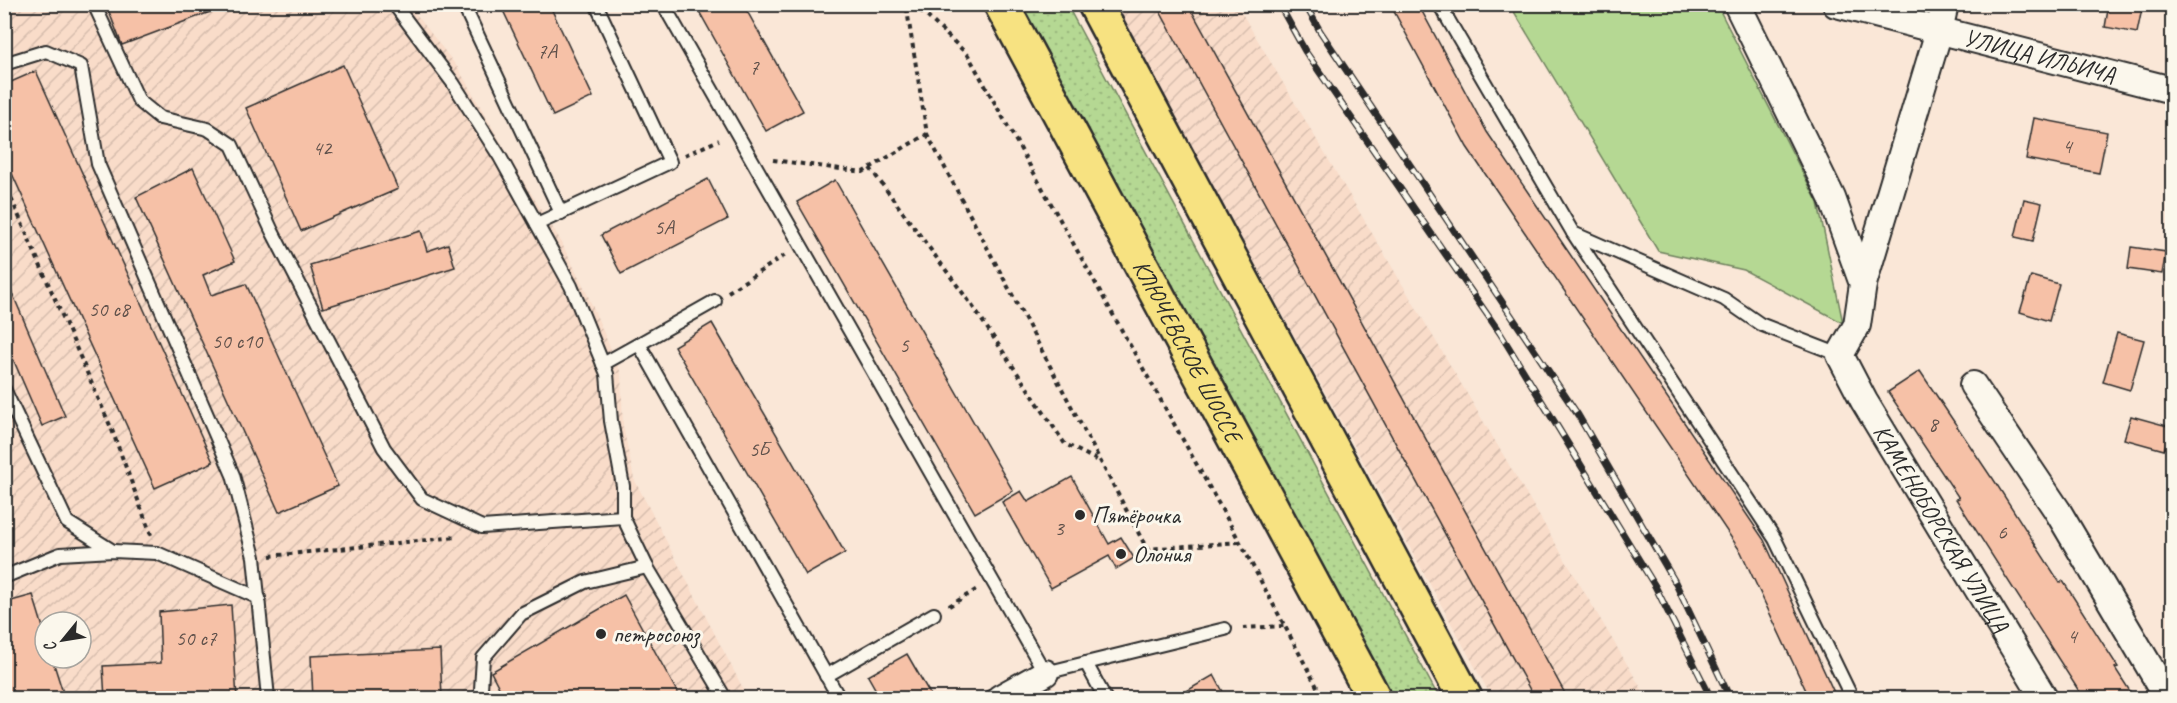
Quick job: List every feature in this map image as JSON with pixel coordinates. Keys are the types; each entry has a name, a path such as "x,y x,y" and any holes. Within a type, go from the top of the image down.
{"main road":[{"name":"КЛЮЧЕВСКОЕ ШОССЕ","path":"1000,4 1374,699"},
{"path":"1095,4 1465,699"}],"street":[{"path":"1737,4 1832,198 1863,284"},
{"name":"УЛИЦА ИЛЬИЧА","path":"1836,4 2172,90"},
{"path":"1840,355 1857,325 1863,284 1939,31 1945,4"},
{"name":"КАМЕНОБОРСКАЯ УЛИЦА","path":"1840,355 1864,401 2044,699"},
{"path":"1973,385 2057,510 2168,699"},
{"path":"1000,699 1045,673"}],"lane":[{"path":"94,4 139,100 160,118 208,129 232,145 272,231 384,448 422,499 482,527 623,517"},
{"path":"394,4 453,83 500,157 571,286 607,374 611,421 623,486 623,517 647,567 725,699"},
{"path":"463,4 561,213"},
{"path":"537,224 670,162 596,4"},
{"path":"663,4 1045,673 1225,628"},
{"path":"1439,4 1573,233 1775,539 1852,699"},
{"path":"4,64 46,51 81,66 98,164 233,475 254,557 268,699"},
{"path":"1573,233 1724,299 1760,324 1840,355"},
{"path":"603,364 715,301"},
{"path":"639,344 839,699"},
{"path":"4,389 67,522 113,551"},
{"path":"4,577 60,554 113,551 158,553 258,598"},
{"path":"484,699 481,689 483,658 521,614 585,582 647,567"},
{"path":"826,675 934,614"},
{"path":"1086,663 1105,699"}],"path":[{"path":"906,4 927,134 1147,549 1240,543"},
{"path":"914,4 968,55 1240,543 1323,699"},
{"path":"670,162 736,132"},
{"path":"752,157 863,172 927,134"},
{"path":"870,168 971,304 1065,444 1101,463"},
{"path":"4,182 112,430 158,553"},
{"path":"715,301 801,245"},
{"path":"254,557 460,536"},
{"path":"934,614 992,580"},
{"path":"1225,628 1285,626"}],"shaded area":[{"path":"4,5 409,5 458,68 558,236 585,289 621,373 623,426 634,479 748,698 5,698"},
{"path":"1114,5 1237,5 1647,698 1492,698"}],"green space":[{"path":"1017,5 1067,5 1439,698 1394,698"},
{"path":"1510,5 1717,5 1818,203 1843,323 1744,270 1658,251"}],"building":[{"path":"106,4 225,4 226,6 122,45"},
{"path":"500,4 549,4 593,97 553,116"},
{"path":"695,4 743,4 803,111 766,131"},
{"path":"1156,4 1188,4 1568,699 1535,699"},
{"path":"1390,4 1418,4 1487,132 1764,540 1837,699 1810,699 1741,552 1467,147"},
{"path":"2109,4 2143,4 2137,33 2105,27"},
{"path":"343,65 398,189 301,231 246,108"},
{"path":"36,71 213,462 155,488 4,156 4,85"},
{"path":"2034,118 2107,132 2099,173 2026,159"},
{"path":"193,168 235,261 203,275 211,295 246,284 338,486 279,512 136,197"},
{"path":"708,179 728,219 621,274 601,235"},
{"path":"835,180 1013,491 975,513 797,202"},
{"path":"2024,199 2042,203 2033,241 2015,237"},
{"path":"421,231 427,251 448,244 455,267 323,308 310,265"},
{"path":"2131,247 2166,252 2162,274 2128,269"},
{"path":"4,274 65,416 42,426 4,338"},
{"path":"2031,276 2059,284 2049,321 2020,312"},
{"path":"712,323 845,553 806,575 674,346"},
{"path":"2117,333 2144,340 2130,390 2103,382"},
{"path":"1920,371 2060,583 2063,581 2118,667 2115,668 2135,699 2084,699 1956,499 1959,498 1888,392"},
{"path":"2131,416 2171,427 2164,450 2124,439"},
{"path":"1072,477 1109,544 1121,537 1134,558 1116,569 1109,556 1051,588 1002,502 1021,491 1028,502"},
{"path":"33,595 38,610 33,610 33,670 56,670 65,699 4,699 4,603"},
{"name":"петросоюз","path":"624,595 681,699 505,699 491,672"},
{"path":"231,605 237,699 105,699 103,666 161,663 159,612"},
{"path":"440,650 442,699 313,699 311,656"},
{"path":"907,654 933,699 881,699 868,676"},
{"path":"1214,675 1227,699 1173,699"}],"railway":[{"path":"1279,4 1305,51 1500,333 1655,586 1711,698"},
{"path":"1305,4 1320,31 1578,415 1675,582 1730,698"}],"place":[{"name":"Пятёрочка","path":"1080,515"},
{"name":"Олония","path":"1121,554"},
{"name":"петросоюз","path":"601,634"}]}
